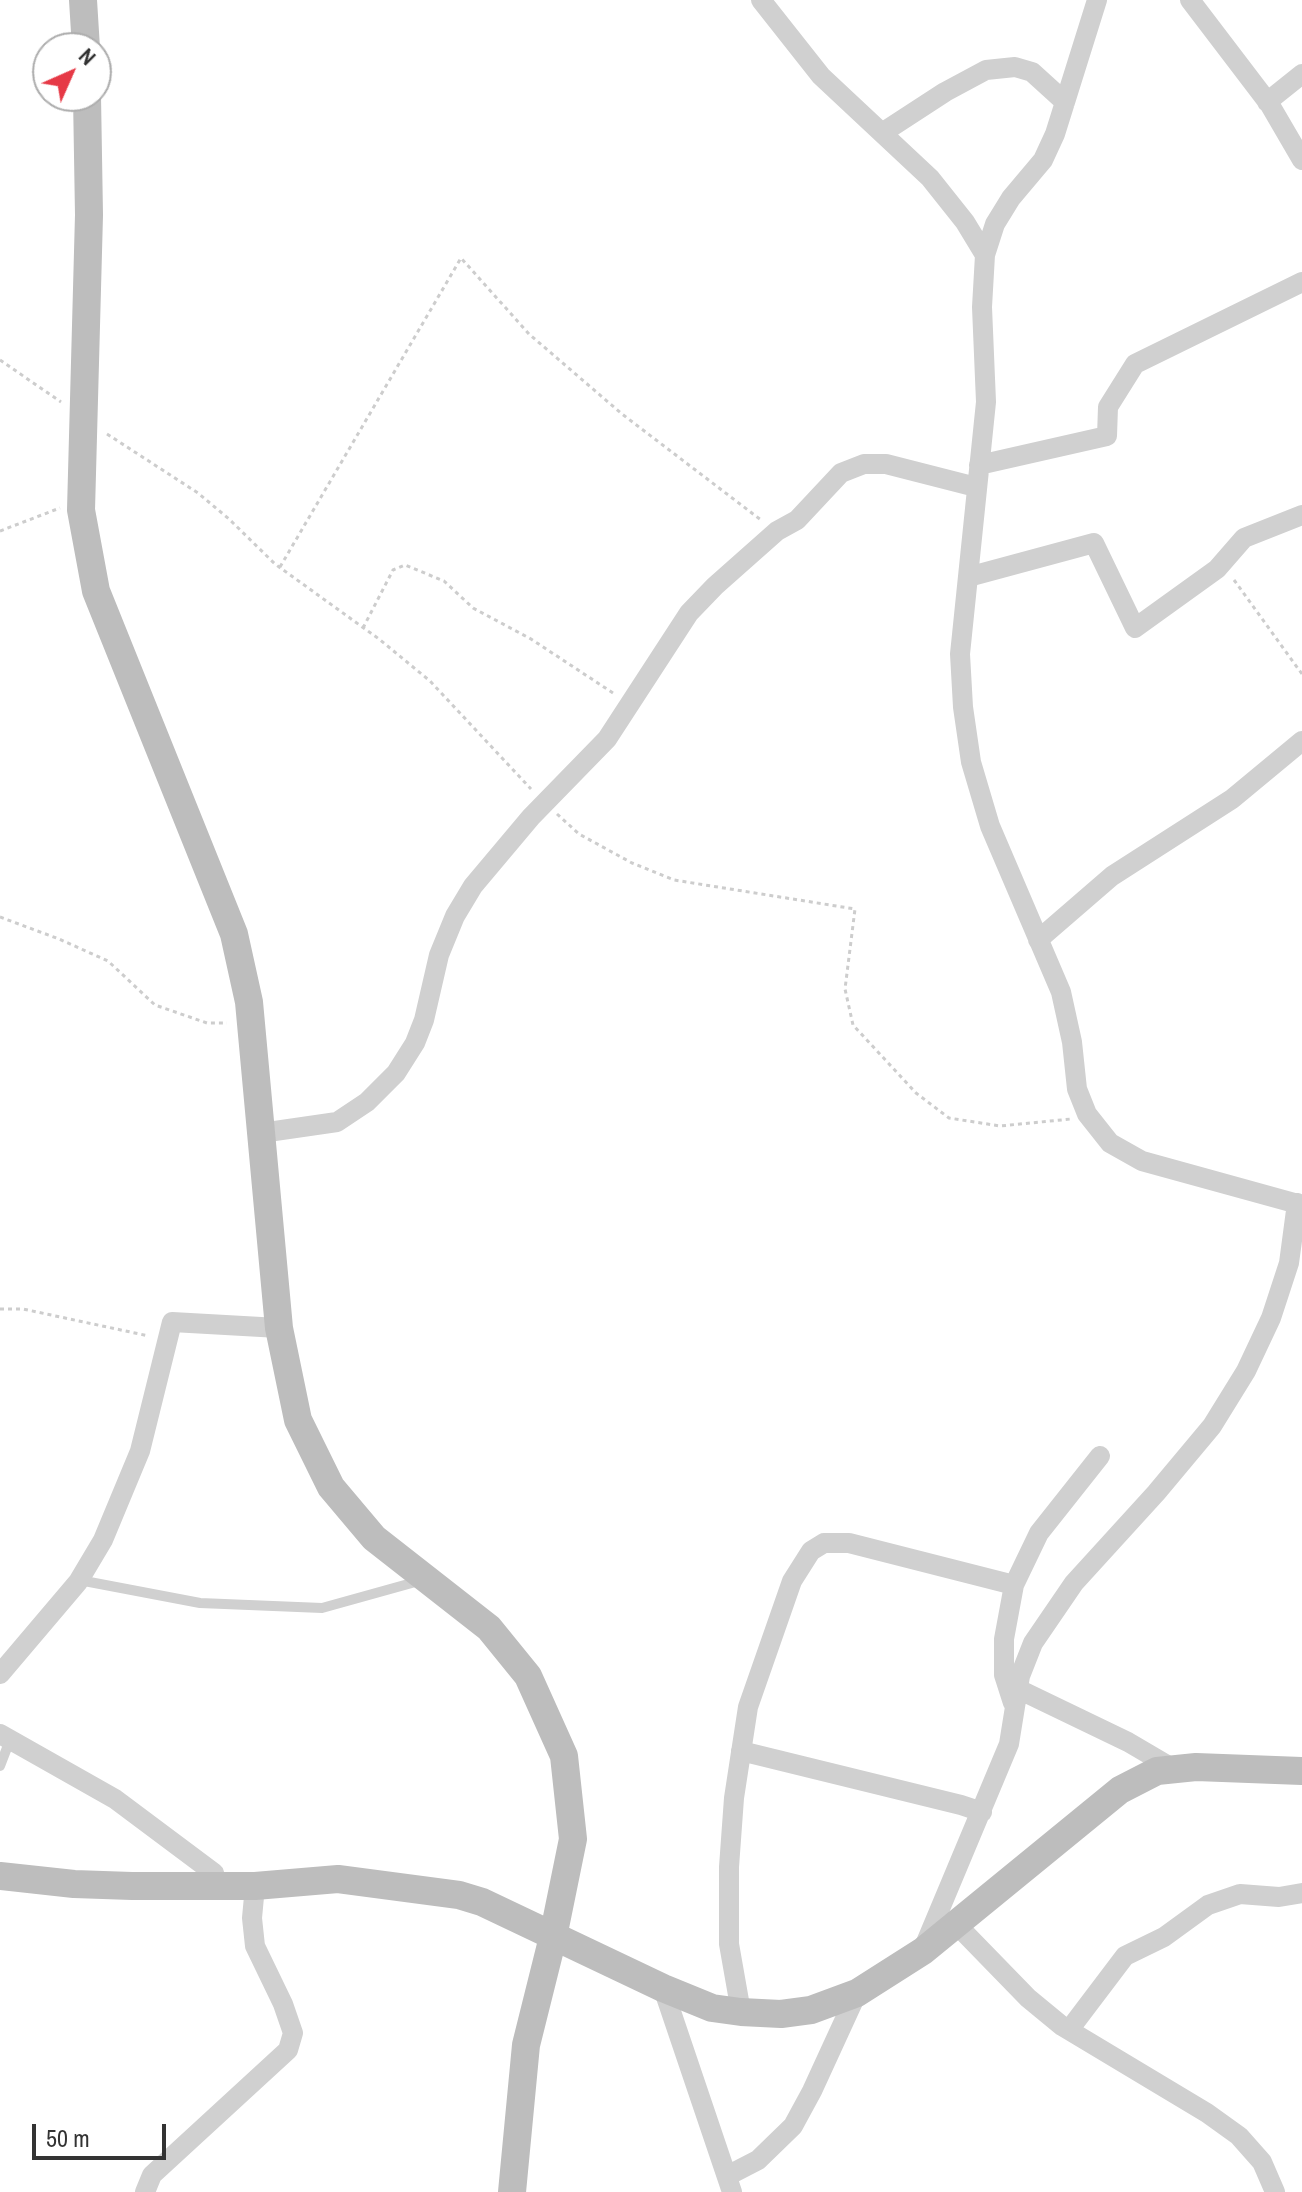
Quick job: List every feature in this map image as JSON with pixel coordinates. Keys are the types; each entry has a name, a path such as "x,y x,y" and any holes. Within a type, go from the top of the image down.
{"street":[{"path":"83,0 85,32"},
{"path":"761,0 821,76 930,178 965,222 985,255"},
{"path":"923,1951 1009,1744 1020,1676 1033,1643 1074,1583 1212,1426 1246,1371 1271,1318 1289,1263 1300,1204 1142,1161 1110,1143 1087,1114 1077,1089 1072,1042 1061,992 990,826 971,762 960,654 986,402 982,307 985,255 995,224 1011,198 1043,160 1055,134 1097,0"},
{"path":"1190,0 1267,102 1302,160"},
{"path":"882,133 945,92 986,70 1015,67 1032,72 1065,102"},
{"path":"1267,102 1302,74"},
{"path":"87,112 89,215 81,510 96,591 234,934 249,1002 279,1328 298,1420 331,1487 374,1538 489,1628 528,1676 564,1756 573,1839 526,2045 512,2192"},
{"path":"979,465 1107,436 1108,407 1135,364 1302,282"},
{"path":"261,1133 337,1122 367,1102 396,1073 415,1043 424,1020 439,955 455,916 473,886 545,803 607,739 689,613 715,586 777,531 797,520 841,473 864,464 886,464 976,487"},
{"path":"968,577 1094,543 1135,628 1217,569 1244,538 1302,515"},
{"path":"1038,940 1112,876 1232,799 1302,741"},
{"path":"0,1674 79,1580 103,1540 140,1451 172,1322 279,1328"},
{"path":"1100,1456 1039,1533 1014,1585 1004,1639 1004,1675 1016,1699 1128,1742 1174,1769"},
{"path":"741,2012 729,1944 729,1867 741,1751 748,1707 792,1581 811,1551 824,1543 849,1543 1014,1585"},
{"path":"5,1737 115,1799 214,1873 216,1885"},
{"path":"741,1751 982,1812"},
{"path":"0,1876 132,1886 255,1886 338,1879 459,1895 482,1902 712,2008 781,2014 811,2010 857,1993 923,1951 1120,1790 1157,1771 1196,1767 1302,1771"},
{"path":"145,2192 152,2175 288,2050 293,2033 283,2004 255,1946 252,1918 255,1886"},
{"path":"1069,2030 1125,1956 1164,1937 1208,1905 1240,1894 1279,1897 1302,1893"},
{"path":"956,1924 1028,1998 1069,2030 1207,2113 1239,2136 1262,2162 1275,2192"},
{"path":"663,1988 730,2184 793,2126 857,1993"}],"lane":[{"path":"79,1580 200,1603 322,1608 427,1578"},
{"path":"0,1766 5,1737"}],"path":[{"path":"280,567 461,258 529,334 622,414 777,531"},
{"path":"0,360 198,493 280,567 430,681 545,803 579,834 632,863 674,880 855,909 845,989 853,1025 916,1093 949,1118 1000,1126 1090,1118"},
{"path":"0,531 81,501"},
{"path":"1222,563 1302,674"},
{"path":"363,628 393,570 405,565 444,581 473,608 531,639 630,704"},
{"path":"0,917 108,961 155,1005 207,1023 251,1024"},
{"path":"0,1309 23,1309 168,1340"}]}
